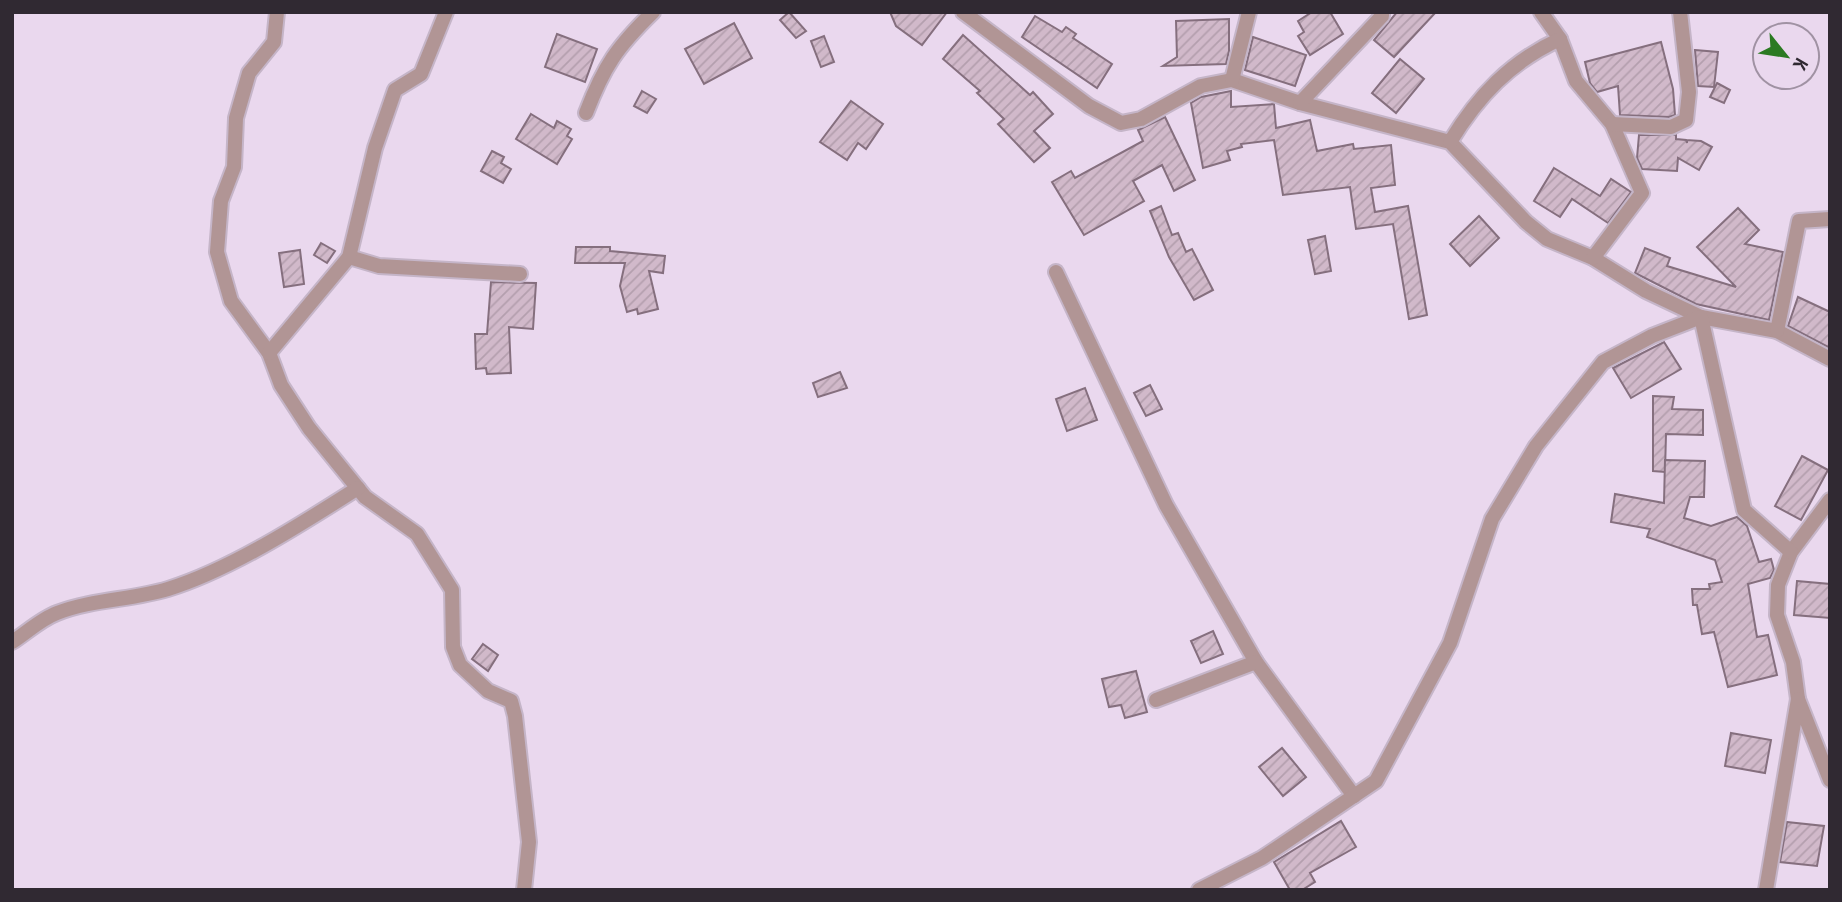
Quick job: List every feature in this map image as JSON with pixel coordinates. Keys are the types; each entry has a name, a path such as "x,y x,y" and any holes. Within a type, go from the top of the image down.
{"street":[{"path":"277,12 274,42 249,73 236,118 234,167 221,201 217,252 231,301 269,353 288,396 365,497 417,534 452,590 453,647 460,665 488,691 511,701 529,842 524,890"},
{"path":"269,353 349,257 375,148 396,90 421,74 446,12"},
{"path":"586,113 598,82 621,43 653,12"},
{"path":"963,12 1089,106 1121,123 1141,120 1201,86 1232,80 1300,103 1450,142 1526,222 1547,239 1593,258 1646,291 1701,317 1777,331 1830,359"},
{"path":"1232,80 1249,12"},
{"path":"1300,103 1382,16 1382,12"},
{"path":"1541,12 1560,39 1576,81 1612,124 1642,192 1593,258"},
{"path":"1612,124 1671,127 1686,120 1689,92 1681,12"},
{"path":"1450,142 1466,115 1495,80 1529,54 1560,39"},
{"path":"1777,331 1799,221 1830,219"},
{"path":"349,257 379,266 520,274"},
{"path":"1056,272 1167,505 1256,662 1354,796"},
{"path":"1701,317 1744,510 1791,552"},
{"path":"1199,890 1262,858 1376,781 1450,643 1492,519 1536,446 1603,362 1652,336 1701,317"},
{"path":"12,642 55,614 96,601 167,589 218,567 307,521 358,488"},
{"path":"1830,500 1791,552 1778,585 1777,615 1793,662 1798,699 1830,780"},
{"path":"1156,699 1256,662"},
{"path":"1766,890 1798,699"}],"building":[{"path":"789,12 806,31 796,38 780,20"},
{"path":"890,12 947,12 922,45 896,26"},
{"path":"1312,12 1330,12 1343,34 1310,55 1298,36 1304,32 1298,21"},
{"path":"1397,12 1436,12 1394,57 1374,40"},
{"path":"1035,16 1062,32 1066,27 1076,34 1073,38 1112,64 1097,88 1022,37"},
{"path":"1229,19 1229,51 1226,64 1163,66 1177,57 1176,21"},
{"path":"734,23 752,58 704,84 685,49"},
{"path":"557,34 597,49 585,82 545,67"},
{"path":"963,35 1030,95 1033,92 1053,114 1034,131 1050,148 1034,162 998,124 1004,119 977,93 980,91 943,59"},
{"path":"824,36 834,62 821,67 811,41"},
{"path":"1253,37 1306,55 1295,86 1245,70"},
{"path":"1661,42 1673,89 1675,115 1620,115 1618,86 1597,92 1590,83 1585,62"},
{"path":"1695,50 1718,52 1714,87 1698,86"},
{"path":"1400,59 1424,79 1396,113 1372,93"},
{"path":"1717,83 1730,90 1724,103 1710,97"},
{"path":"642,91 656,99 647,113 634,106"},
{"path":"1231,91 1231,107 1274,104 1276,128 1310,120 1317,151 1353,144 1354,149 1391,145 1395,185 1371,188 1375,212 1408,206 1427,315 1409,319 1393,224 1356,229 1350,187 1283,195 1274,140 1241,144 1242,147 1227,151 1230,160 1203,168 1191,103 1201,97"},
{"path":"851,101 883,124 866,149 858,143 847,160 820,142"},
{"path":"531,114 554,128 557,121 571,129 567,136 572,139 557,164 516,139"},
{"path":"1165,117 1195,180 1174,191 1162,165 1133,181 1144,201 1084,235 1052,182 1071,171 1075,178 1143,141 1138,130"},
{"path":"1639,135 1676,135 1676,139 1686,140 1687,143 1687,140 1701,141 1712,147 1699,170 1678,158 1677,171 1642,169 1637,158"},
{"path":"492,151 504,157 501,163 511,169 503,183 481,171"},
{"path":"1554,168 1600,196 1611,179 1631,192 1608,223 1572,199 1560,217 1534,201"},
{"path":"1161,206 1172,235 1178,233 1186,252 1192,249 1213,290 1194,300 1169,257 1150,211"},
{"path":"1738,208 1759,230 1745,244 1783,252 1769,320 1696,304 1635,273 1645,248 1670,258 1667,266 1736,287 1697,247"},
{"path":"1479,216 1499,238 1470,266 1450,244"},
{"path":"1325,236 1331,271 1315,274 1308,240"},
{"path":"321,243 335,251 327,263 314,255"},
{"path":"576,247 610,247 610,251 665,256 663,273 649,271 658,309 638,314 637,309 627,312 620,286 625,263 575,263"},
{"path":"300,250 304,284 284,287 279,253"},
{"path":"491,282 536,283 533,329 509,327 511,373 487,374 486,368 476,369 475,334 487,334"},
{"path":"1798,297 1830,312 1830,348 1788,326"},
{"path":"1664,342 1681,369 1631,398 1613,368"},
{"path":"840,372 847,388 818,397 813,383"},
{"path":"1150,385 1162,409 1146,416 1134,393"},
{"path":"1085,388 1097,420 1067,431 1056,399"},
{"path":"1653,396 1674,397 1672,409 1703,410 1703,435 1666,434 1665,472 1653,471"},
{"path":"1802,456 1828,470 1801,520 1775,506"},
{"path":"1665,460 1705,461 1704,497 1690,497 1684,518 1711,526 1737,517 1747,526 1759,562 1771,559 1774,570 1770,578 1748,584 1757,637 1768,635 1777,675 1728,687 1714,632 1702,634 1697,605 1693,605 1692,589 1710,589 1709,584 1722,582 1715,560 1647,537 1650,529 1611,522 1615,494 1664,503"},
{"path":"1797,581 1830,584 1830,618 1794,615"},
{"path":"1213,631 1223,654 1201,663 1191,641"},
{"path":"483,644 498,655 488,671 472,659"},
{"path":"1136,671 1147,712 1125,718 1121,705 1109,707 1102,679"},
{"path":"1731,733 1771,740 1765,773 1725,766"},
{"path":"1282,748 1306,777 1283,796 1259,767"},
{"path":"1341,821 1356,847 1310,873 1315,882 1302,890 1290,890 1274,862"},
{"path":"1787,822 1824,826 1817,866 1780,862"}]}
